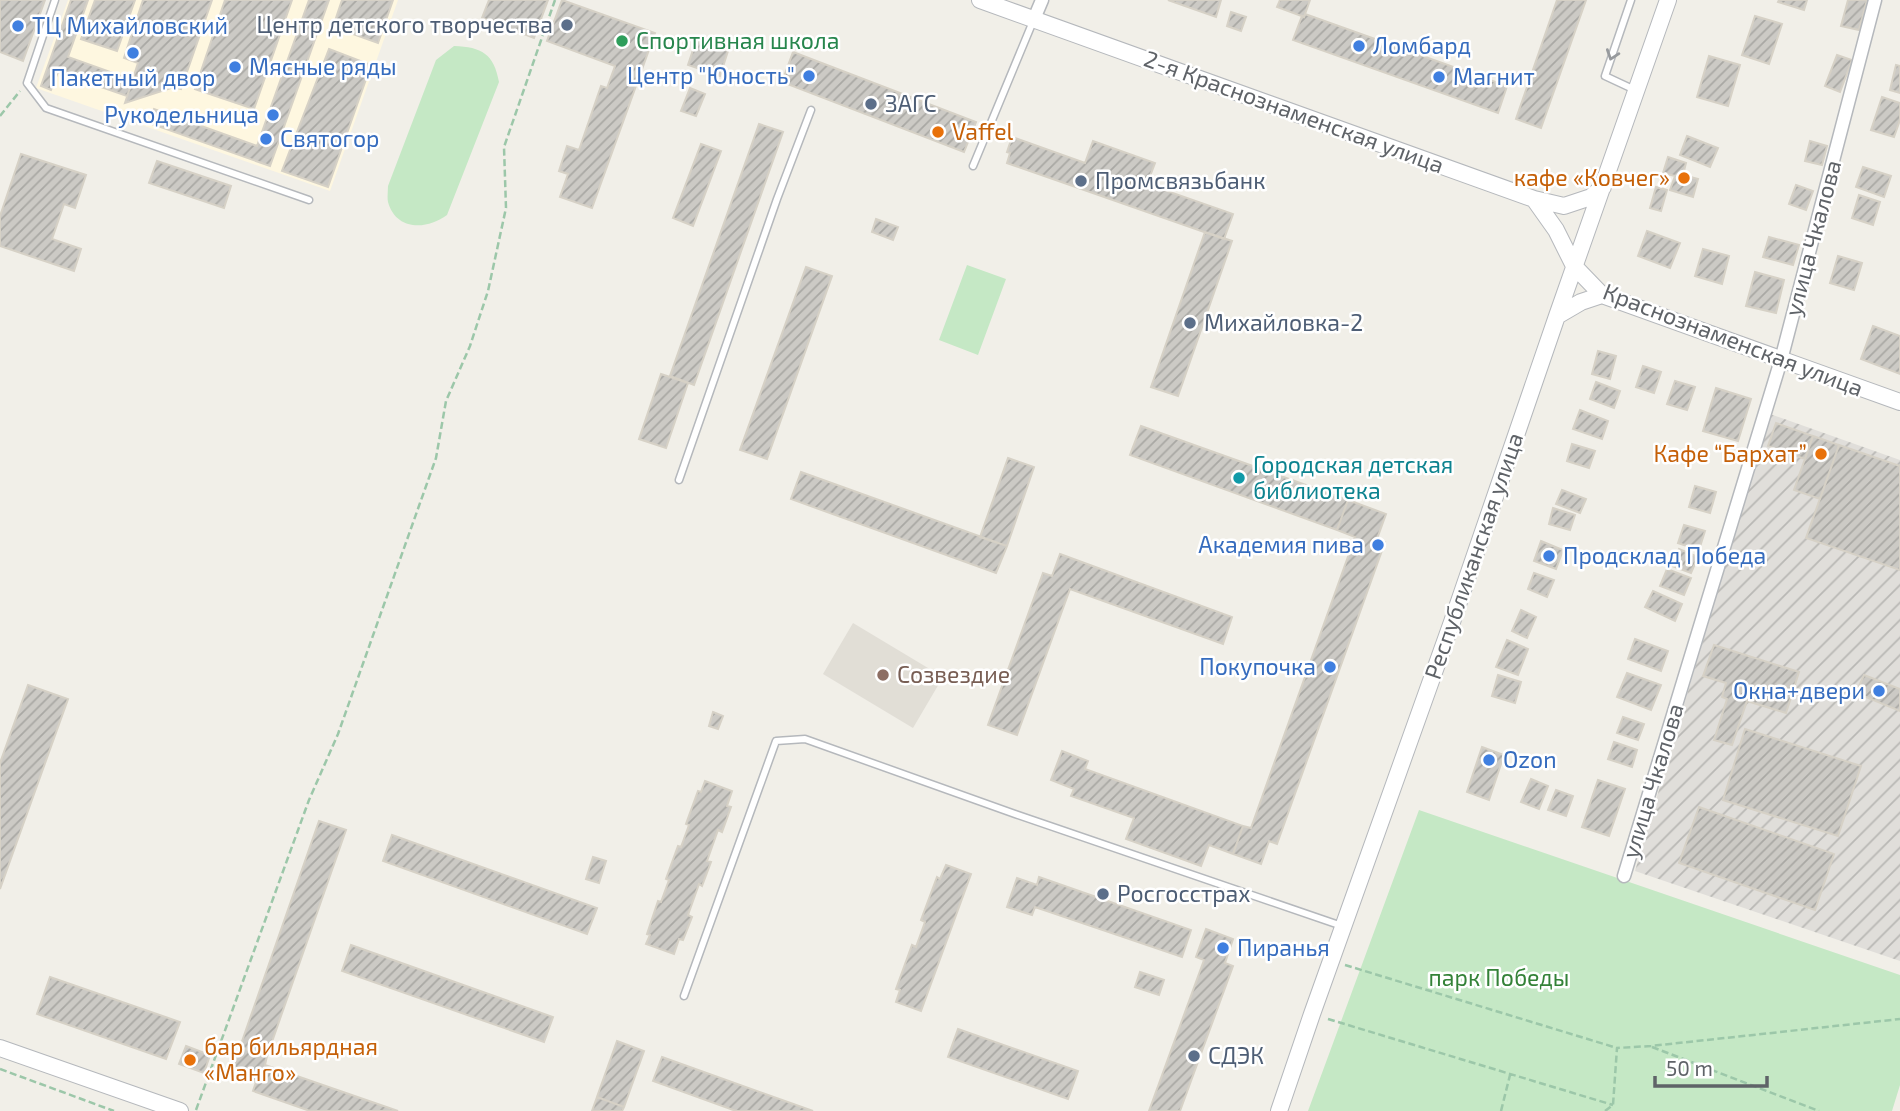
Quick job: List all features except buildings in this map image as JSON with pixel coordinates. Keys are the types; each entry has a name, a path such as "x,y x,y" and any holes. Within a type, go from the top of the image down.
{"street":[{"name":"2-я Краснознаменская улица","path":"980,0 1534,199 1564,206 1591,197 1603,187"},
{"path":"1034,19 1042,0"},
{"name":"Республиканская улица","path":"1279,1111 1668,0"},
{"name":"улица Чкалова","path":"1625,876 1781,360 1875,0"},
{"path":"1534,199 1556,230 1574,266"},
{"name":"Краснознаменская улица","path":"1574,266 1602,295 1900,402"},
{"path":"1557,316 1581,302 1602,295"},
{"path":"0,1048 180,1111"}],"lane":[{"path":"55,0 27,83 46,108 309,200"},
{"path":"1631,0 1605,76 1636,90"},
{"path":"973,166 1034,19"},
{"path":"679,480 811,110"},
{"path":"684,996 776,741 805,739 1343,926"}],"path":[{"path":"196,1111 309,800 338,734 436,458 446,401 470,346 490,279 506,208 504,147 555,0"},
{"path":"0,117 27,83"},
{"path":"1331,960 1617,1048 1900,1019"},
{"path":"1312,1014 1613,1105"},
{"path":"1651,1046 1819,1111"},
{"path":"1605,1111 1613,1105 1617,1048"},
{"path":"0,1069 114,1111"},
{"path":"1501,1111 1510,1075"}],"shaded area":[{"name":"Святогор","path":"68,0 398,0 330,191 36,88"},
{"path":"1770,414 1900,460 1900,961 1635,871"},
{"name":"Созвездие","path":"853,623 943,677 913,728 823,674"}],"green space":[{"path":"454,46 472,48 485,54 494,65 499,82 447,215 422,225 405,223 392,212 388,202 388,186 436,60"},
{"path":"967,265 1006,279 978,355 939,340"},
{"name":"парк Победы","path":"1419,810 1900,975 1900,1085 1892,1111 1308,1111"}],"place":[{"name":"Центр детского творчества","path":"567,25"},
{"name":"ТЦ Михайловский","path":"18,26"},
{"name":"Спортивная школа","path":"622,41"},
{"name":"Ломбард","path":"1359,46"},
{"name":"Пакетный двор","path":"133,53"},
{"name":"Мясные ряды","path":"235,67"},
{"name":"Центр \"Юность\"","path":"809,76"},
{"name":"Магнит","path":"1439,77"},
{"name":"ЗАГС","path":"871,104"},
{"name":"Рукодельница","path":"273,115"},
{"name":"Vaffel","path":"938,132"},
{"name":"Святогор","path":"266,139"},
{"name":"кафе «Ковчег»","path":"1684,178"},
{"name":"Промсвязьбанк","path":"1081,181"},
{"name":"Михайловка-2","path":"1190,323"},
{"name":"Кафе “Бархат”","path":"1821,454"},
{"name":"Городская детская библиотека","path":"1239,478"},
{"name":"Академия пива","path":"1378,545"},
{"name":"Продсклад Победа","path":"1549,556"},
{"name":"Покупочка","path":"1330,667"},
{"name":"Созвездие","path":"883,675"},
{"name":"Окна+двери","path":"1879,691"},
{"name":"Ozon","path":"1489,760"},
{"name":"Росгосстрах","path":"1103,894"},
{"name":"Пиранья","path":"1223,948"},
{"name":"СДЭК","path":"1194,1056"},
{"name":"бар бильярдная «Манго»","path":"190,1060"}]}
